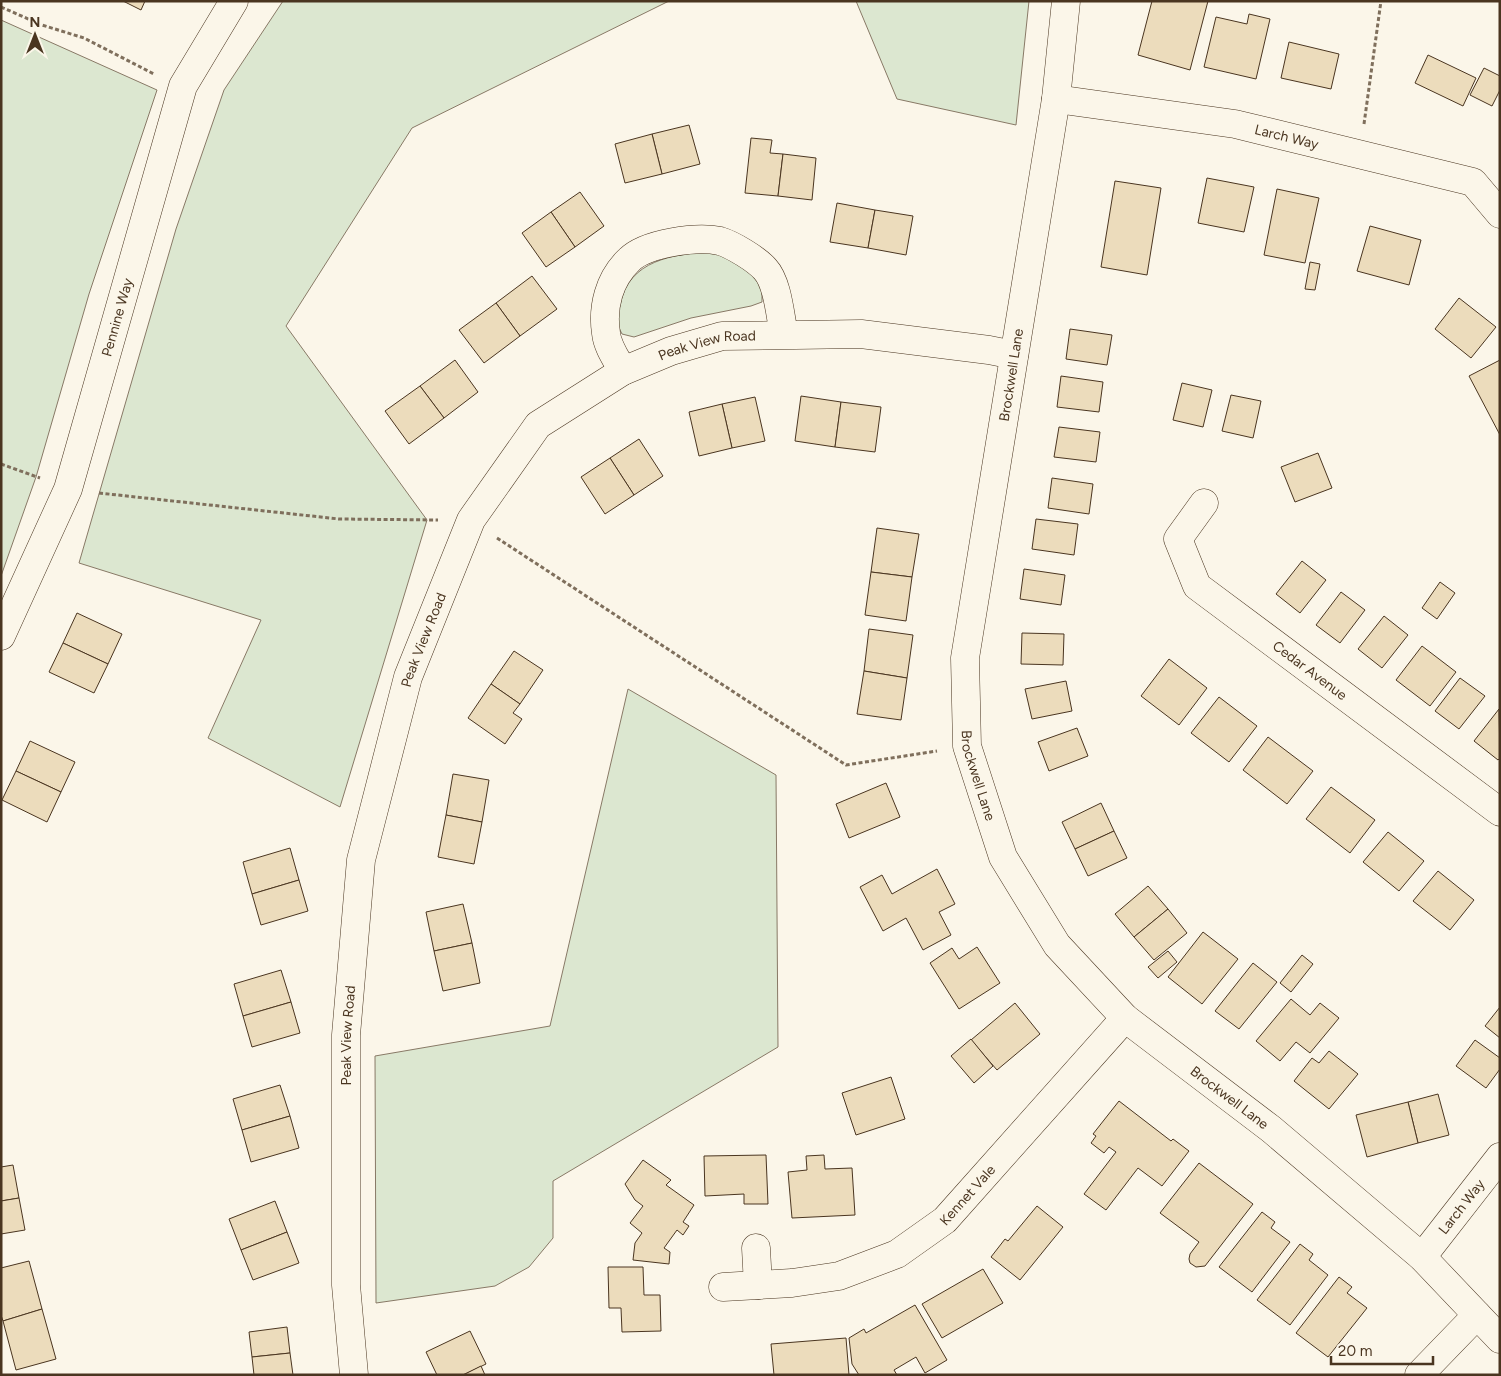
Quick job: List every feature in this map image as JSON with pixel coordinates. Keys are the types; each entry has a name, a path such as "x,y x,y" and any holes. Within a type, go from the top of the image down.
{"street":[{"name":"Pennine Way","path":"1,636 68,489 183,86 234,1"},
{"name":"Brockwell Lane","path":"1066,1 1056,99 965,658 967,746 1003,857 1056,945 1125,1018 1271,1129 1422,1257 1500,1339"},
{"name":"Larch Way","path":"1056,99 1235,124 1473,182 1500,214"},
{"path":"623,371 606,335 604,313 608,293 617,273 630,259 648,248 694,239 720,242 746,254 766,269 775,288 784,334"},
{"name":"Peak View Road","path":"354,1375 346,1285 346,1035 361,860 408,677 471,520 538,425 623,371 671,351 722,336 861,334 989,350 1014,355"},
{"name":"Cedar Avenue","path":"1204,503 1178,539 1197,586 1500,812"},
{"name":"Kennet Vale","path":"723,1287 792,1283 839,1276 897,1254 945,1220 1125,1018"},
{"name":"Larch Way","path":"1422,1257 1500,1156"},
{"path":"756,1248 758,1285"},
{"path":"1419,1375 1477,1314"}],"path":[{"path":"1360,154 1381,1"},
{"path":"1,7 42,25 84,38 183,86"},
{"path":"1,464 68,489 157,500 339,519 471,520 846,765 967,746"}],"green space":[{"path":"283,1 669,1 412,128 286,326 427,520 340,807 208,738 261,620 79,563 176,229 224,90"},
{"path":"856,1 1029,1 1016,125 897,99"},
{"path":"1,20 157,90 89,294 36,477 1,576"},
{"path":"712,251 733,256 755,275 762,290 762,302 691,318 634,337 622,334 618,323 618,313 625,290 633,278 655,262 682,255"},
{"path":"628,689 776,775 778,1047 553,1181 553,1238 529,1267 495,1286 376,1303 375,1056 550,1026"}],"building":[{"path":"123,1 145,1 141,10"},
{"path":"1152,1 1208,1 1190,70 1138,55"},
{"path":"1249,14 1270,19 1256,79 1204,67 1216,17 1247,24"},
{"path":"1289,42 1339,54 1331,89 1281,78"},
{"path":"1428,55 1476,78 1463,106 1415,83"},
{"path":"1484,68 1500,76 1500,90 1492,106 1470,95"},
{"path":"689,125 700,164 662,174 652,134"},
{"path":"652,134 662,174 625,183 615,144"},
{"path":"751,138 772,140 770,153 783,154 778,196 745,193"},
{"path":"783,154 816,158 812,200 778,196"},
{"path":"1207,178 1254,187 1244,232 1198,223"},
{"path":"1115,181 1161,188 1147,275 1101,267"},
{"path":"1277,189 1319,198 1305,263 1264,255"},
{"path":"580,192 604,226 575,247 551,212"},
{"path":"837,203 875,210 868,248 830,242"},
{"path":"875,210 913,216 906,255 868,248"},
{"path":"551,212 575,247 546,267 522,233"},
{"path":"1370,226 1421,240 1409,285 1357,271"},
{"path":"1310,262 1320,264 1315,290 1305,289"},
{"path":"532,276 557,309 520,336 496,303"},
{"path":"1459,298 1496,327 1471,358 1435,329"},
{"path":"496,303 520,336 484,363 459,330"},
{"path":"1070,329 1112,335 1107,365 1066,359"},
{"path":"455,360 478,392 444,418 420,386"},
{"path":"1500,360 1500,435 1469,376"},
{"path":"1061,376 1103,382 1099,412 1057,407"},
{"path":"1182,383 1212,390 1203,427 1173,420"},
{"path":"420,386 444,418 409,444 385,411"},
{"path":"1231,395 1261,401 1253,438 1222,431"},
{"path":"801,396 841,402 835,447 795,441"},
{"path":"755,397 765,441 732,448 722,404"},
{"path":"841,402 881,407 875,452 835,447"},
{"path":"722,404 732,448 699,456 689,412"},
{"path":"1059,427 1100,432 1096,462 1054,457"},
{"path":"639,439 663,476 634,495 610,458"},
{"path":"1318,453 1332,488 1295,502 1281,467"},
{"path":"610,458 634,495 605,514 581,477"},
{"path":"1052,478 1093,484 1089,514 1048,508"},
{"path":"1036,519 1078,524 1074,555 1032,549"},
{"path":"877,528 919,534 912,577 871,572"},
{"path":"1302,561 1326,580 1300,613 1276,594"},
{"path":"1024,569 1065,575 1061,605 1020,599"},
{"path":"871,572 912,577 906,621 865,615"},
{"path":"1440,582 1455,593 1437,619 1422,608"},
{"path":"1341,592 1365,610 1340,643 1316,625"},
{"path":"77,613 122,634 108,664 63,643"},
{"path":"1384,616 1408,635 1382,668 1358,649"},
{"path":"869,629 913,635 907,678 864,671"},
{"path":"1022,633 1064,634 1063,665 1021,664"},
{"path":"63,643 108,664 94,693 49,672"},
{"path":"1422,646 1456,672 1430,706 1396,680"},
{"path":"514,651 543,670 520,704 491,684"},
{"path":"1169,659 1207,688 1179,725 1141,696"},
{"path":"864,671 907,678 901,720 857,714"},
{"path":"1460,678 1485,696 1459,729 1435,711"},
{"path":"1066,681 1072,711 1032,719 1025,689"},
{"path":"491,684 520,704 513,713 522,719 505,744 468,718"},
{"path":"1219,697 1257,726 1229,762 1191,733"},
{"path":"1499,709 1500,758 1498,760 1474,741"},
{"path":"1077,728 1088,756 1049,771 1038,742"},
{"path":"1268,737 1313,771 1287,804 1243,770"},
{"path":"30,741 75,762 61,792 16,771"},
{"path":"16,771 61,792 47,822 2,800"},
{"path":"453,774 489,780 482,822 446,815"},
{"path":"886,783 900,817 849,838 836,804"},
{"path":"1331,787 1375,820 1350,853 1306,819"},
{"path":"1101,803 1114,831 1075,849 1062,822"},
{"path":"446,815 482,822 474,864 438,857"},
{"path":"1114,831 1127,858 1088,876 1075,849"},
{"path":"1388,832 1424,861 1399,891 1363,862"},
{"path":"290,848 299,880 252,894 243,862"},
{"path":"937,869 955,904 939,912 951,935 923,950 906,918 883,931 860,887 882,875 892,894"},
{"path":"1438,871 1474,900 1450,930 1413,901"},
{"path":"299,880 308,911 261,925 252,894"},
{"path":"1148,886 1168,909 1134,937 1115,914"},
{"path":"463,904 472,943 434,951 426,912"},
{"path":"1168,909 1187,933 1154,960 1134,937"},
{"path":"1203,932 1238,959 1202,1004 1168,977"},
{"path":"472,943 480,983 443,991 434,951"},
{"path":"977,947 1000,983 959,1009 930,963 952,948 959,959"},
{"path":"1168,951 1177,962 1158,978 1148,967"},
{"path":"1302,955 1313,964 1291,992 1280,983"},
{"path":"1253,963 1277,982 1239,1029 1215,1011"},
{"path":"281,970 291,1002 243,1016 234,984"},
{"path":"1291,999 1310,1015 1320,1003 1339,1018 1310,1053 1296,1042 1280,1061 1256,1041"},
{"path":"291,1002 300,1033 252,1047 243,1016"},
{"path":"1015,1003 1040,1034 997,1070 971,1040"},
{"path":"1500,1007 1500,1038 1485,1026"},
{"path":"971,1039 993,1066 974,1083 951,1056"},
{"path":"1475,1040 1500,1058 1500,1069 1486,1088 1456,1066"},
{"path":"1329,1051 1358,1074 1329,1109 1294,1081 1312,1058 1319,1063"},
{"path":"891,1077 905,1119 856,1135 842,1093"},
{"path":"280,1085 290,1116 242,1130 233,1099"},
{"path":"1438,1094 1449,1135 1418,1143 1408,1102"},
{"path":"1119,1101 1171,1141 1173,1139 1189,1151 1162,1186 1138,1168 1106,1210 1084,1194 1116,1152 1109,1147 1104,1153 1091,1143 1096,1136 1093,1134"},
{"path":"1408,1102 1418,1143 1367,1157 1356,1115"},
{"path":"290,1116 299,1148 251,1162 242,1130"},
{"path":"766,1155 768,1204 744,1204 744,1194 705,1196 704,1156"},
{"path":"824,1155 825,1169 852,1168 855,1215 792,1218 788,1172 807,1170 806,1156"},
{"path":"643,1160 671,1180 666,1185 694,1205 683,1222 689,1226 683,1235 677,1230 664,1248 670,1252 669,1264 633,1260 635,1243 642,1233 630,1223 643,1206 635,1200 625,1184"},
{"path":"1199,1163 1253,1204 1205,1266 1196,1267 1190,1263 1189,1259 1190,1254 1199,1242 1160,1213"},
{"path":"13,1165 19,1198 1,1201 1,1167"},
{"path":"19,1198 25,1230 1,1234 1,1201"},
{"path":"275,1201 287,1232 241,1250 229,1219"},
{"path":"1037,1206 1063,1227 1020,1280 991,1257 1005,1239 1008,1241"},
{"path":"1262,1212 1275,1222 1271,1228 1290,1242 1252,1292 1219,1267"},
{"path":"287,1232 299,1263 253,1280 241,1250"},
{"path":"1300,1244 1313,1254 1309,1260 1328,1275 1290,1325 1257,1300"},
{"path":"29,1261 42,1309 3,1321 1,1315 1,1268"},
{"path":"608,1267 643,1267 644,1295 660,1295 661,1331 622,1332 621,1308 609,1308"},
{"path":"983,1269 1003,1303 942,1338 922,1304"},
{"path":"1339,1277 1352,1287 1347,1293 1367,1308 1328,1357 1296,1333"},
{"path":"915,1305 947,1360 925,1373 916,1357 894,1370 897,1375 859,1375 852,1364 849,1338 864,1329 866,1333"},
{"path":"42,1309 56,1359 16,1370 3,1321"},
{"path":"287,1327 290,1353 252,1357 249,1332"},
{"path":"470,1331 486,1364 463,1375 437,1375 426,1352"},
{"path":"846,1338 849,1375 774,1375 771,1344"},
{"path":"290,1353 293,1375 254,1375 252,1357"},
{"path":"481,1366 485,1375 463,1375"}]}
